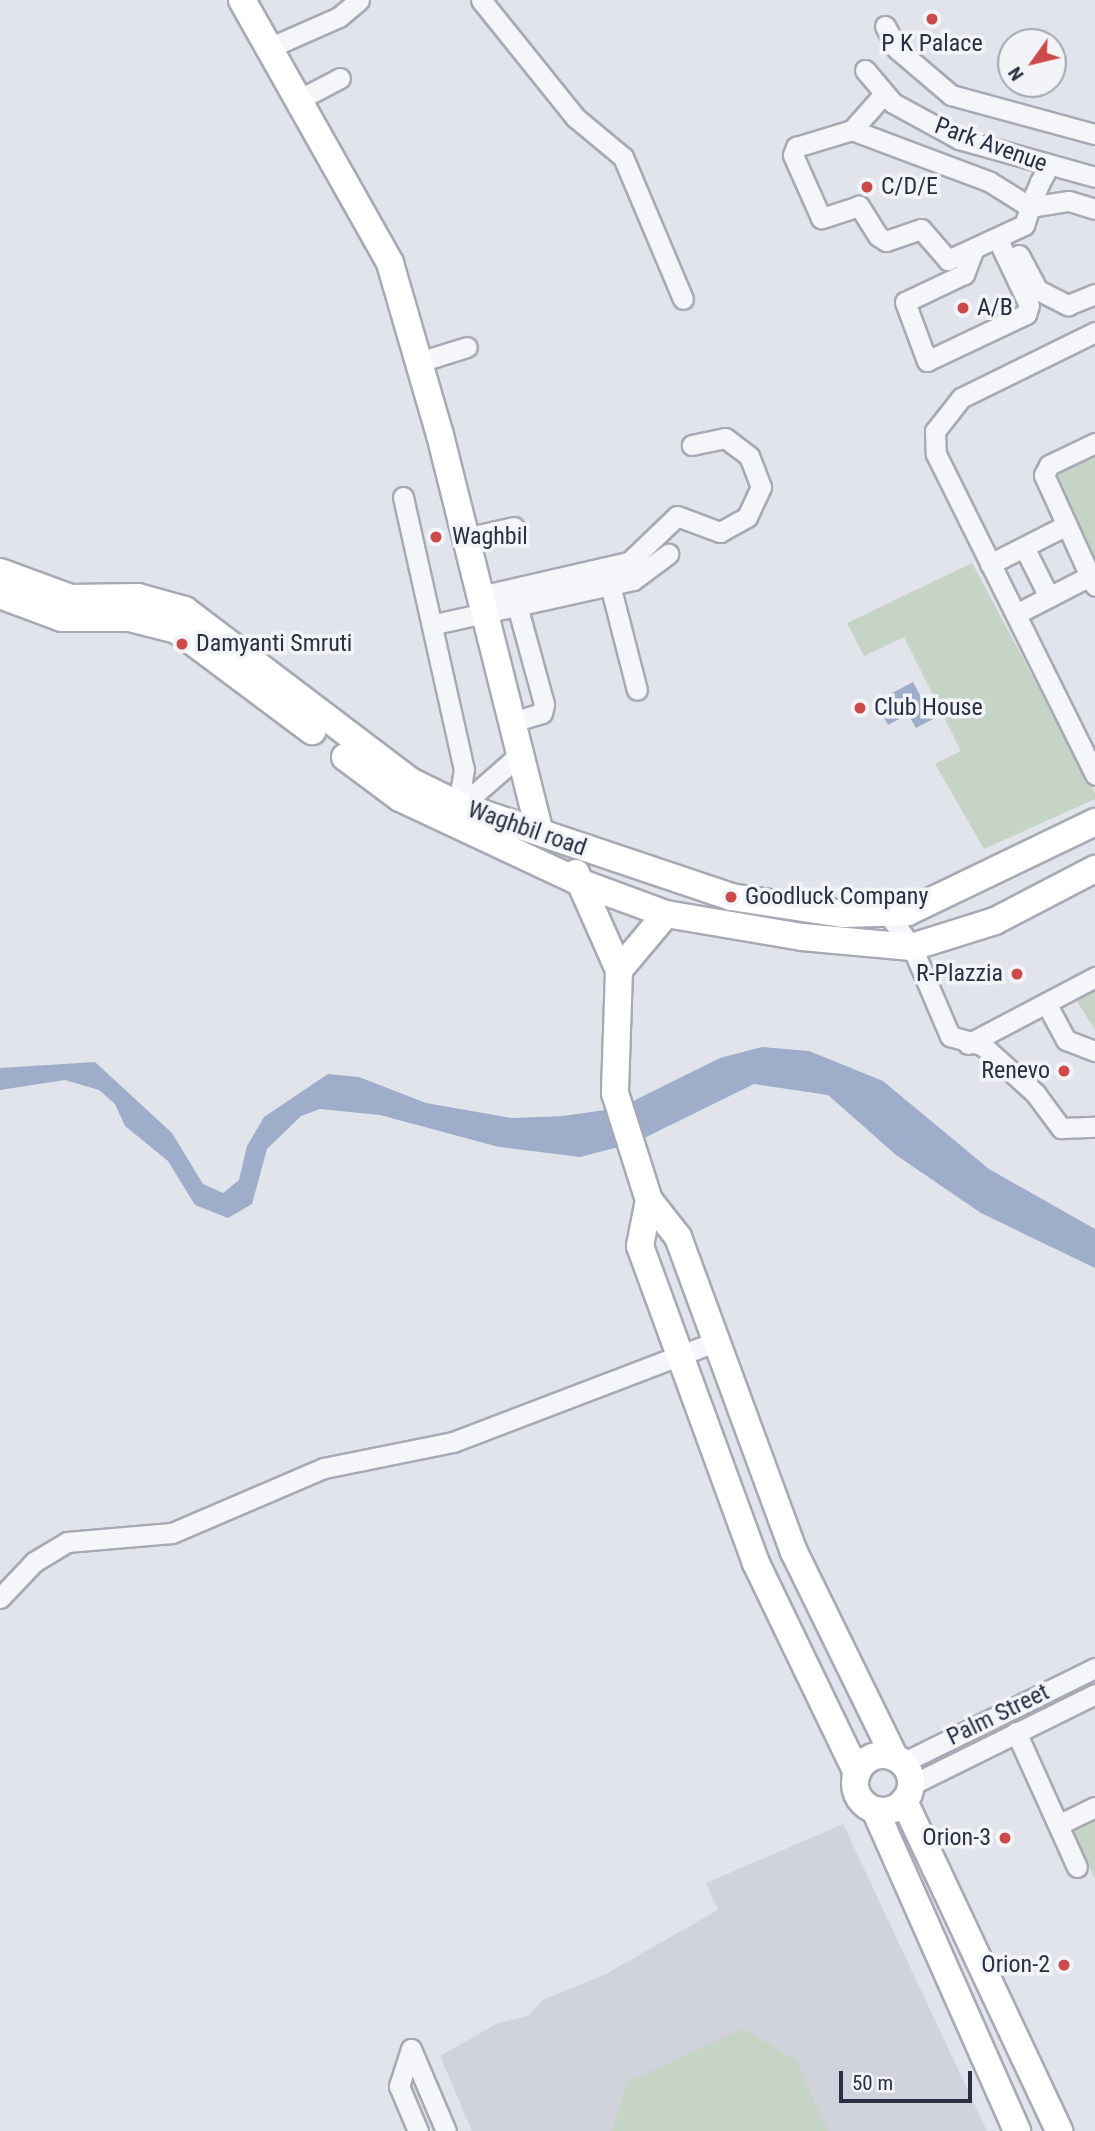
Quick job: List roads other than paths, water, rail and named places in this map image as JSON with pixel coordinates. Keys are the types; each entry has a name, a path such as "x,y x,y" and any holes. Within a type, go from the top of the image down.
{"main road":[{"path":"242,0 271,47 390,264 465,538 517,757 552,836 579,882 619,970 615,1093 649,1199 678,1237 794,1552 903,1777 1059,2131"},
{"name":"Waghbil road","path":"0,572 53,604"},
{"name":"Waghbil road","path":"0,595 53,604 134,607 191,627 378,770 579,882 674,916 912,947 995,921 1095,869"},
{"name":"Waghbil road","path":"457,815 552,836 691,885 772,905 887,913 939,902 1095,822"},
{"path":"619,970 674,916 691,885"},
{"path":"649,1199 640,1246 756,1563 857,1773 859,1797 875,1810 1017,2131"},
{"path":"857,1773 877,1756 903,1777"},
{"path":"875,1810 903,1777"}],"street":[{"path":"271,47 339,17 359,0"},
{"path":"481,0 576,118 623,157 683,299"},
{"name":"Park Avenue","path":"885,26 897,48 951,95 1095,134"},
{"name":"Park Avenue","path":"865,70 884,94 959,139 1048,167 1095,177"},
{"path":"300,99 340,78"},
{"path":"884,94 852,130 796,147 814,212 821,218 859,206 886,241 921,229 948,260 1024,225 1048,167"},
{"path":"852,130 990,182 1030,206 1069,201 1095,209"},
{"path":"972,251 964,274 905,302 927,361 1026,314 1030,305 1003,235"},
{"path":"1003,235 1038,290 1068,305 1095,294"},
{"path":"1095,332 961,398 935,431 936,454 1095,775"},
{"path":"419,362 467,346"},
{"path":"435,624 482,604 629,562 677,516 720,532 747,517 761,486 749,456 725,438 692,445"},
{"path":"1016,614 1049,597 1092,581 1044,475 1049,465 1095,443"},
{"path":"403,497 435,624 464,769 457,815"},
{"path":"990,564 1067,525"},
{"path":"465,538 514,527"},
{"path":"1024,547 1049,597"},
{"path":"482,604 517,605 633,580 668,554"},
{"path":"610,585 637,690"},
{"path":"509,723 542,713 544,704 517,605"},
{"path":"457,815 517,757"},
{"path":"887,913 912,947 950,1036 968,1044 982,1045 1035,1093 1060,1128 1095,1127"},
{"path":"968,1044 1095,977"},
{"path":"1046,1003 1066,1040 1095,1051"},
{"path":"0,1598 34,1562 67,1542 172,1533 324,1468 453,1442 717,1341"},
{"name":"Palm Street","path":"903,1777 1095,1668"},
{"path":"903,1777 1016,1732 1095,1695"},
{"path":"1016,1732 1060,1824 1077,1867"},
{"path":"1060,1824 1095,1807"},
{"path":"418,2131 399,2086 411,2049 446,2131"}],"water":[{"path":"913,682 933,719 916,728 908,714 888,725 875,702"},
{"path":"762,1047 809,1051 883,1081 989,1169 1095,1229 1095,1268 981,1213 896,1155 828,1095 754,1084 634,1143 580,1157 499,1147 380,1115 320,1109 301,1116 267,1149 252,1204 228,1218 195,1205 168,1161 125,1126 115,1104 99,1090 65,1080 0,1090 0,1068 95,1062 172,1133 203,1184 223,1193 239,1180 247,1146 264,1117 328,1074 359,1077 426,1103 512,1118 563,1116 619,1108 720,1058"}],"place":[{"name":"P K Palace","path":"932,19"},
{"name":"C/D/E","path":"867,187"},
{"name":"A/B","path":"963,308"},
{"name":"Waghbil","path":"436,537"},
{"name":"Damyanti Smruti","path":"182,644"},
{"name":"Club House","path":"860,708"},
{"name":"Goodluck Company","path":"731,897"},
{"name":"R-Plazzia","path":"1017,974"},
{"name":"Renevo","path":"1064,1071"},
{"name":"Orion-3","path":"1005,1838"},
{"name":"Orion-2","path":"1064,1965"}]}
